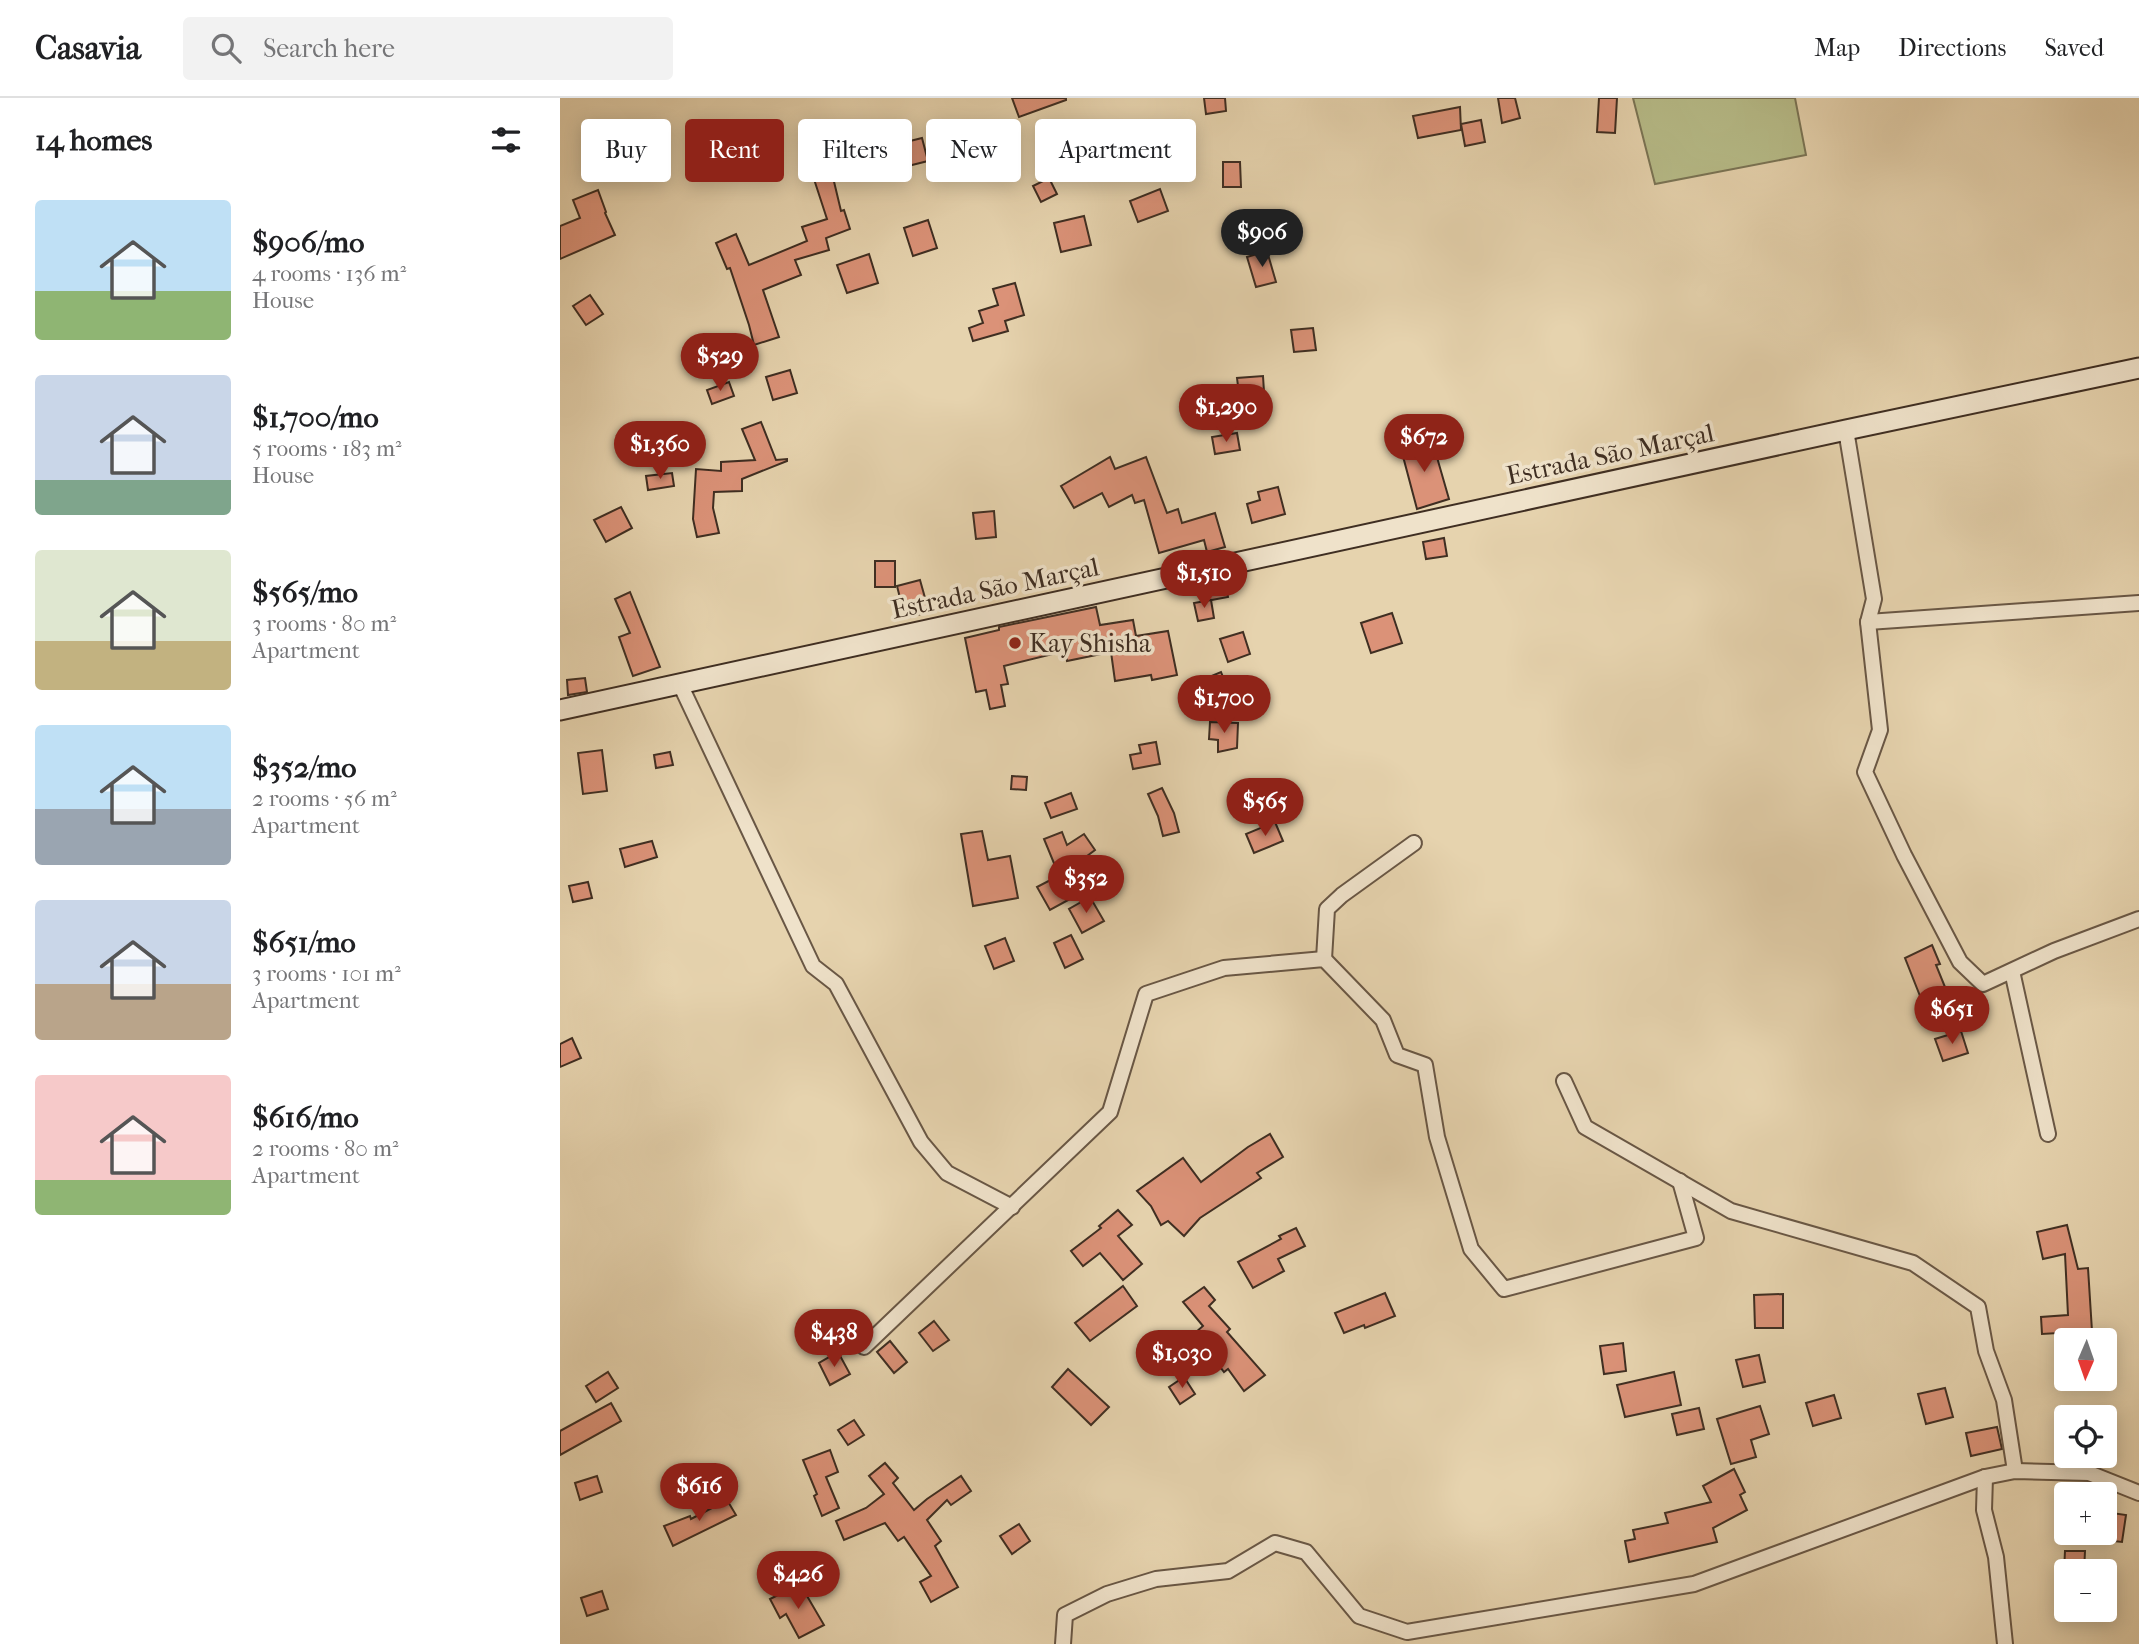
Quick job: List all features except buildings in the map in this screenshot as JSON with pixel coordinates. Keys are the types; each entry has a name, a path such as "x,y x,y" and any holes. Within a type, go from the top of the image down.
{"street":[{"name":"Estrada São Marçal","path":"560,710 2139,368"},
{"path":"1846,430 1874,599 1868,622 1880,730 1865,772 1959,962 1983,985 2054,951 2139,919"},
{"path":"1868,622 2139,604"},
{"path":"680,684 813,966 836,984 921,1142 947,1173 1012,1207"},
{"path":"1414,843 1327,909 1324,958 1383,1020 1397,1055 1425,1065 1437,1137 1471,1249 1504,1289 1696,1238 1680,1181"},
{"path":"864,1347 1110,1112 1146,995 1224,968 1324,958"},
{"path":"2012,971 2048,1134"},
{"path":"1564,1081 1585,1127 1731,1211 1913,1263 1978,1307 1986,1351 2004,1400 2015,1471"},
{"path":"1063,1644 1065,1615 1107,1594 1156,1579 1228,1571 1275,1543 1306,1552 1359,1616 1407,1632 1694,1584 1985,1477 2015,1471 2089,1473 2139,1493"},
{"path":"1985,1477 1984,1510 1996,1557 2005,1644"}],"green space":[{"path":"1633,98 1795,98 1806,155 1655,184"}],"place":[{"name":"Kay Shisha","path":"1015,643"}]}
